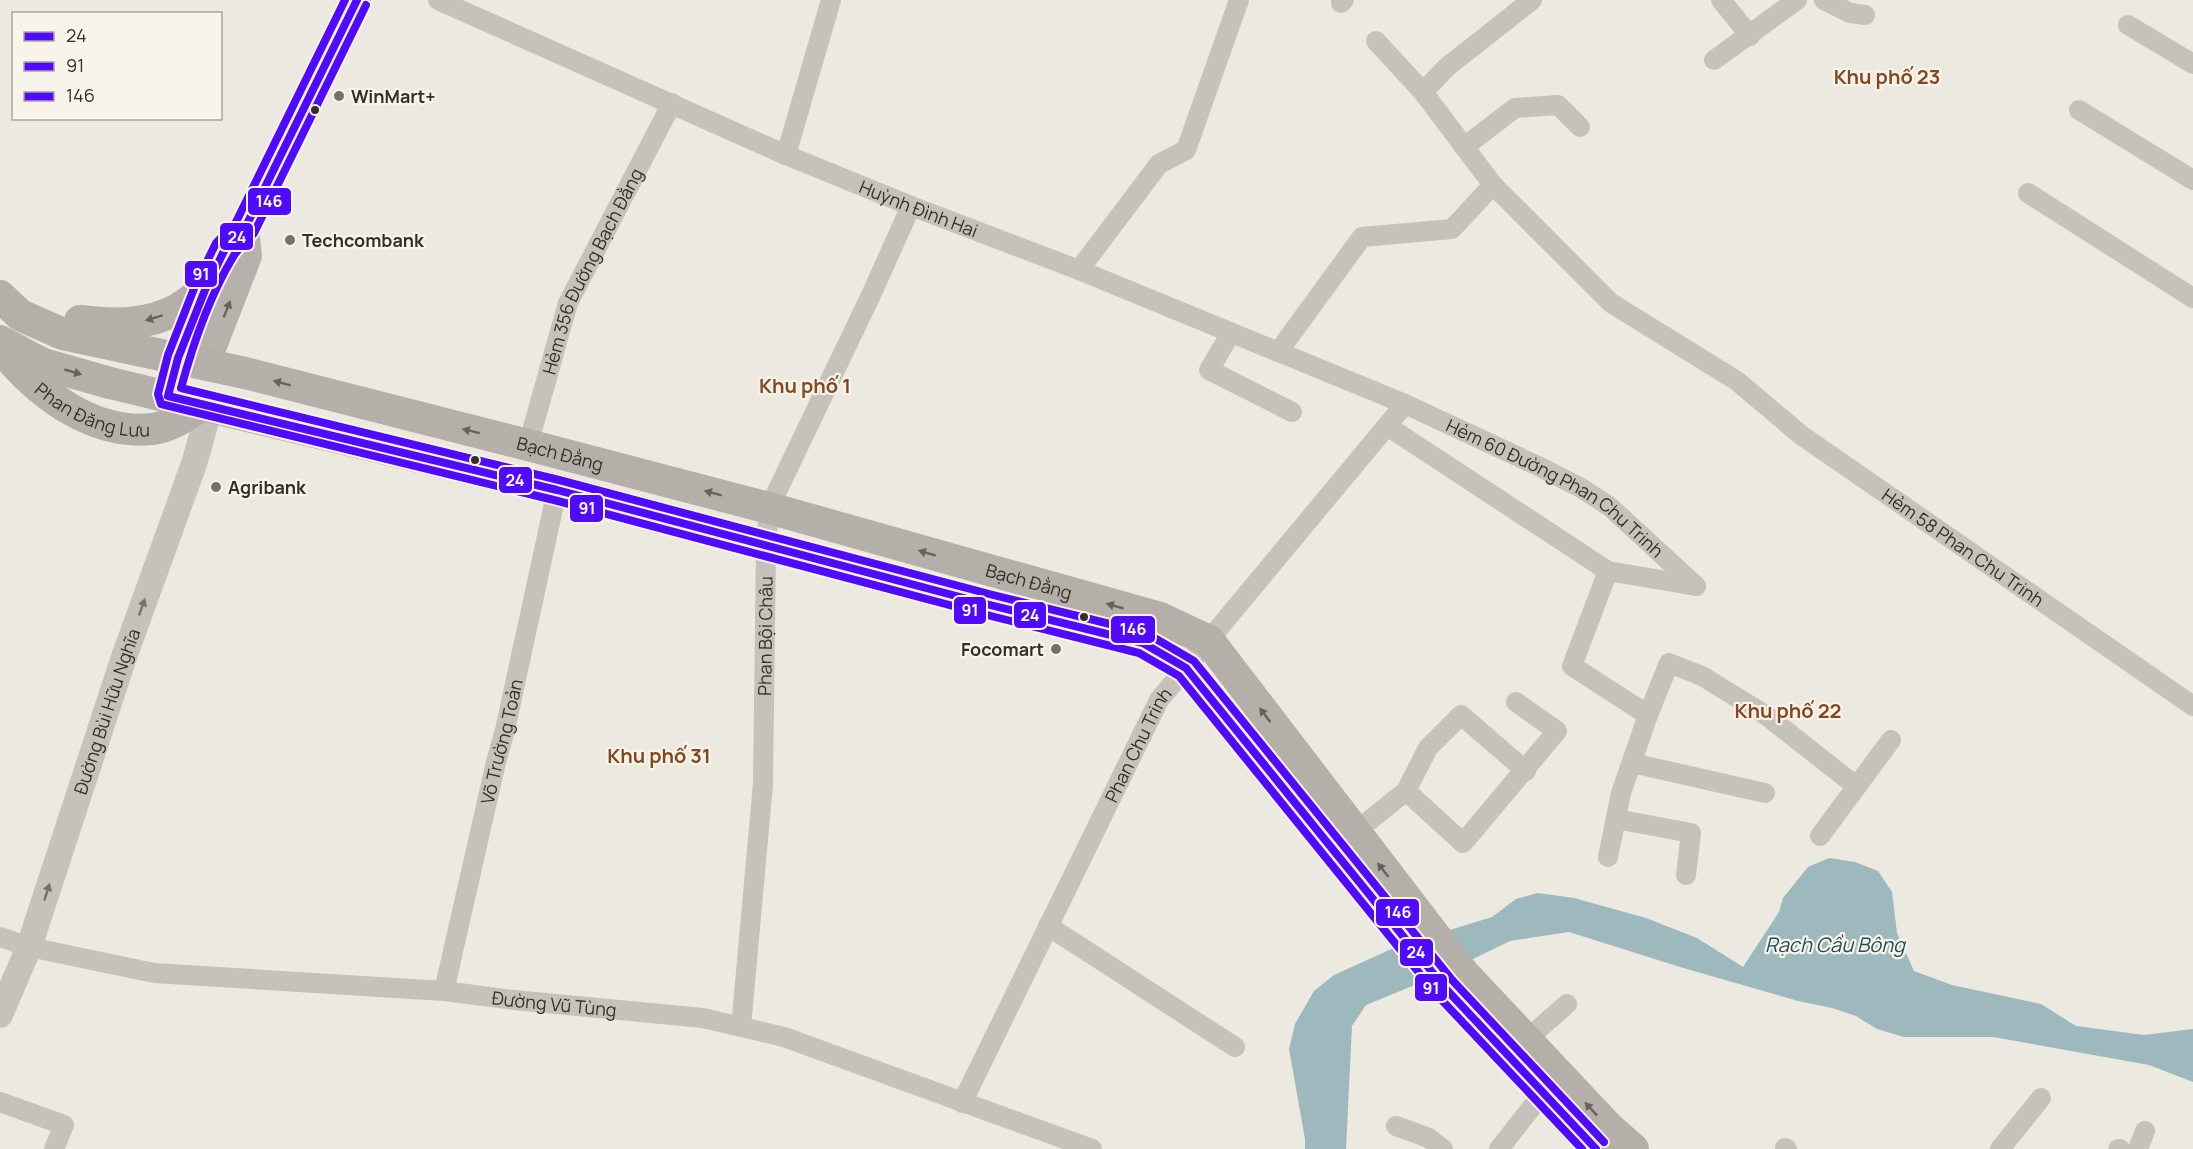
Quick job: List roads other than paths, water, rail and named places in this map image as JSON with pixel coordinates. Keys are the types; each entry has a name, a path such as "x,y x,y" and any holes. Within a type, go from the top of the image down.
{"main road":[{"path":"202,405 192,361 205,290 225,249 245,228 357,0"},
{"path":"168,396 192,361 248,256 245,228"},
{"path":"10,305 108,325 154,319 177,309 205,290"},
{"path":"10,305 63,334 192,361"},
{"name":"Phan Đăng Lưu","path":"0,341 43,364 202,405"},
{"name":"Phan Đăng Lưu","path":"0,346 19,369 42,389 91,421 129,429 153,429 177,421 202,405"},
{"name":"Bạch Đằng","path":"192,361 769,508 1160,618 1209,641 1354,833 1408,923"},
{"name":"Bạch Đằng","path":"202,405 557,490 766,547 1143,643 1186,668 1408,923 1543,1093 1596,1149"},
{"name":"Bạch Đằng","path":"1454,981 1526,1040 1609,1128 1633,1149"}],"street":[{"name":"Huỳnh Đình Hai","path":"438,0 786,155 911,206 1079,270 1405,404"},
{"path":"786,155 831,0"},
{"path":"1079,270 1160,164 1185,150 1239,0"},
{"path":"1423,92 1447,67 1532,0"},
{"path":"1721,0 1750,36"},
{"path":"1714,60 1797,0"},
{"path":"1824,0 1850,13 1864,15"},
{"path":"2128,25 2193,64"},
{"path":"1278,352 1362,237 1452,229 1493,185 1423,92 1376,41"},
{"name":"Hẻm 356 Đường Bạch Đằng","path":"528,445 568,303 672,103"},
{"path":"1464,147 1515,108 1558,105 1580,127"},
{"path":"2079,110 2193,180"},
{"name":"Hẻm 58 Phan Chu Trinh","path":"1493,185 1611,303 1737,381 1801,435 2193,706"},
{"path":"2028,193 2193,298"},
{"name":"Phan Bội Châu","path":"741,1027 763,784 766,547 769,508 911,206"},
{"path":"1231,333 1209,370 1292,412"},
{"name":"Phan Chu Trinh","path":"962,1103 1159,700 1405,404"},
{"name":"Hẻm 60 Đường Phan Chu Trinh","path":"1405,404 1581,488 1617,513 1696,586 1608,571"},
{"name":"Đường Bùi Hữu Nghĩa","path":"0,1015 29,947 124,657 194,464 205,425 202,405"},
{"path":"1387,426 1608,571 1572,666 1648,715"},
{"name":"Võ Trường Toản","path":"444,991 495,762 505,730 557,490"},
{"path":"1608,857 1621,793 1669,663 1702,676 1767,716 1856,786"},
{"path":"1406,791 1462,843 1526,771 1557,731 1516,702"},
{"path":"1354,833 1406,791 1428,748 1461,716 1526,771"},
{"path":"1820,836 1891,740"},
{"path":"1632,763 1765,793"},
{"path":"1616,819 1691,833 1686,875"},
{"path":"1048,926 1235,1047"},
{"name":"Đường Vũ Tùng","path":"0,937 29,947 154,974 444,991 703,1018 784,1037 1092,1149"},
{"path":"1526,1040 1566,1004"},
{"path":"1499,1149 1543,1093"},
{"path":"2000,1149 2041,1098"},
{"path":"0,1102 64,1125 54,1149"},
{"path":"1396,1126 1429,1138 1443,1149"}],"water":[{"name":"Rạch Cầu Bông","path":"1829,858 1855,862 1878,871 1892,892 1897,933 1914,971 1952,985 2041,1004 2076,1026 2144,1035 2193,1029 2193,1082 2149,1065 1993,1037 1904,1037 1877,1029 1856,1016 1832,1008 1798,1001 1680,967 1569,932 1510,941 1442,974 1366,1005 1352,1026 1346,1149 1305,1149 1289,1049 1295,1024 1314,991 1334,975 1398,946 1492,917 1516,899 1538,893 1574,898 1646,918 1697,938 1743,967 1779,912 1783,898 1808,867"}],"place":[{"name":"WinMart+","path":"339,96"},
{"name":"Techcombank","path":"290,240"},
{"name":"Agribank","path":"216,487"},
{"name":"Focomart","path":"1056,649"}],"district":[{"name":"Khu phố 23","path":"1887,76"},
{"name":"Khu phố 1","path":"805,385"},
{"name":"Khu phố 22","path":"1788,710"},
{"name":"Khu phố 31","path":"659,755"}]}
